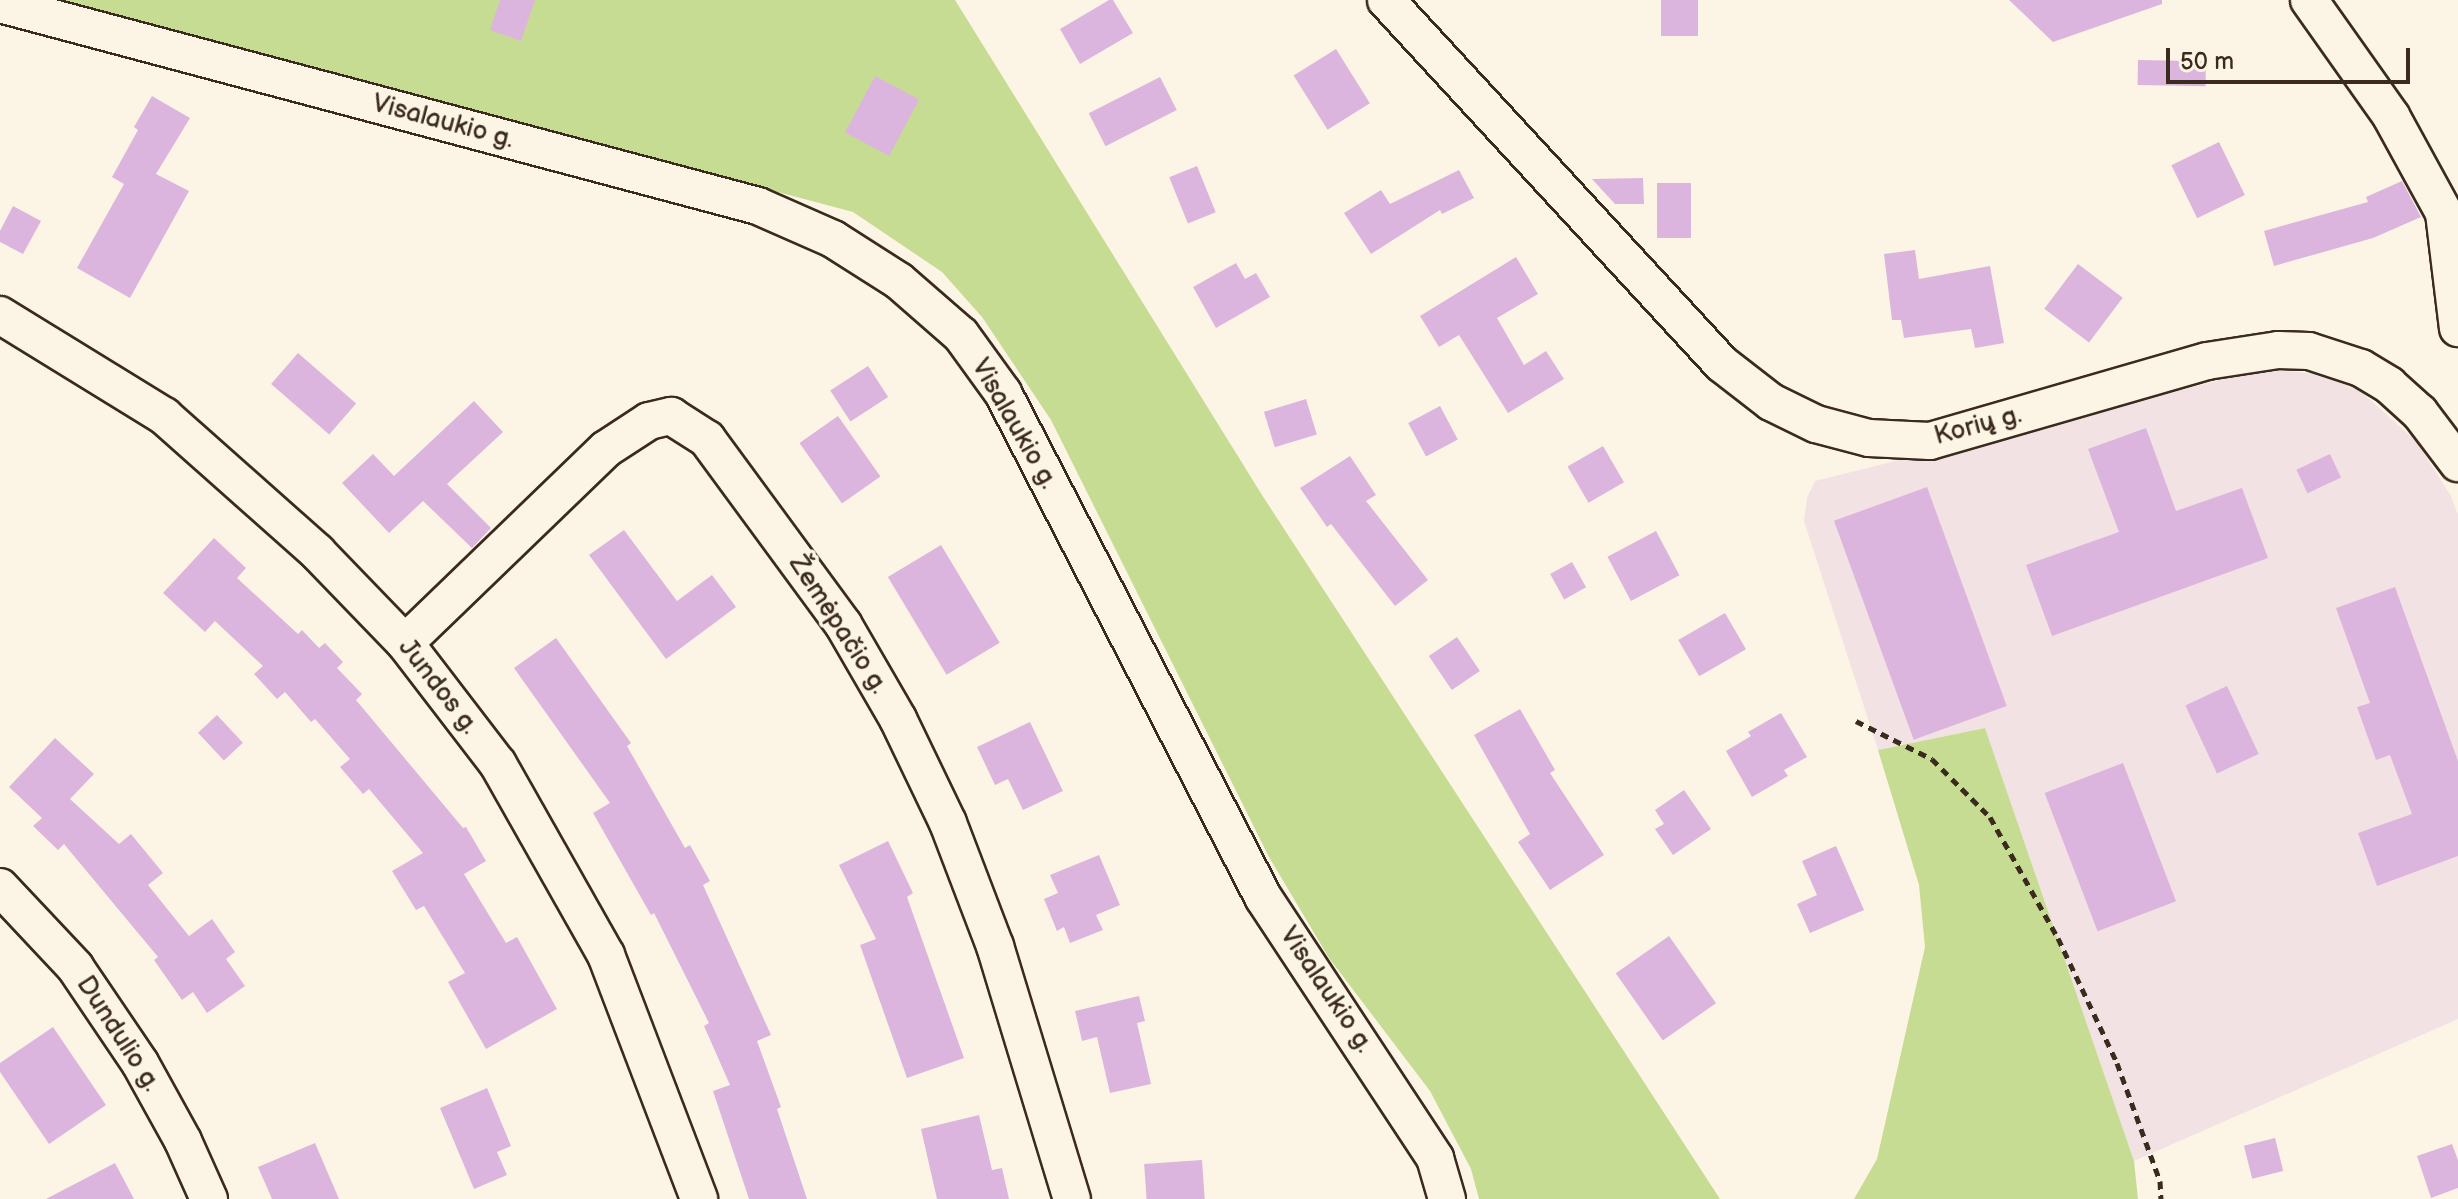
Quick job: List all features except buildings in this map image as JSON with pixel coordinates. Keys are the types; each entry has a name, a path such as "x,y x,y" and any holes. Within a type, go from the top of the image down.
{"street":[{"name":"Korių g.","path":"1386,0 1722,364 1771,402 1816,424 1869,438 1930,441 2207,361 2278,350 2309,351 2361,368 2389,385 2420,413 2458,464"},
{"path":"2309,0 2391,116 2444,213 2458,328"},
{"name":"Visalaukio g.","path":"4,3 758,206 833,239 899,281 961,335 1003,393 1263,897 1414,1122 1435,1158 1447,1199"},
{"name":"Jundos g.","path":"0,315 164,416 317,552 405,643 498,764 606,955 699,1199"},
{"name":"Žemėpačio g.","path":"405,643 606,449 649,421 671,416 707,439 843,624 898,719 948,823 995,946 1072,1199"},
{"path":"2458,445 2458,464"},
{"name":"Dundulio g.","path":"0,887 75,967 140,1063 183,1141 209,1199"}],"path":[{"path":"1856,721 1932,759 1990,817 2058,938 2117,1063 2160,1181 2161,1199"}],"shaded area":[{"path":"2265,369 2318,374 2360,391 2416,441 2451,496 2458,515 2458,1019 2134,1161 1985,728 1878,750 1804,521 1807,498 1815,481"}],"green space":[{"path":"54,0 955,0 1262,495 1720,1199 1479,1199 1471,1169 1430,1091 1329,958 1269,857 1051,420 982,317 942,272 853,212"},
{"path":"1985,728 2134,1161 2138,1199 1854,1199 1877,1159 1925,947 1919,885 1878,750"}]}
